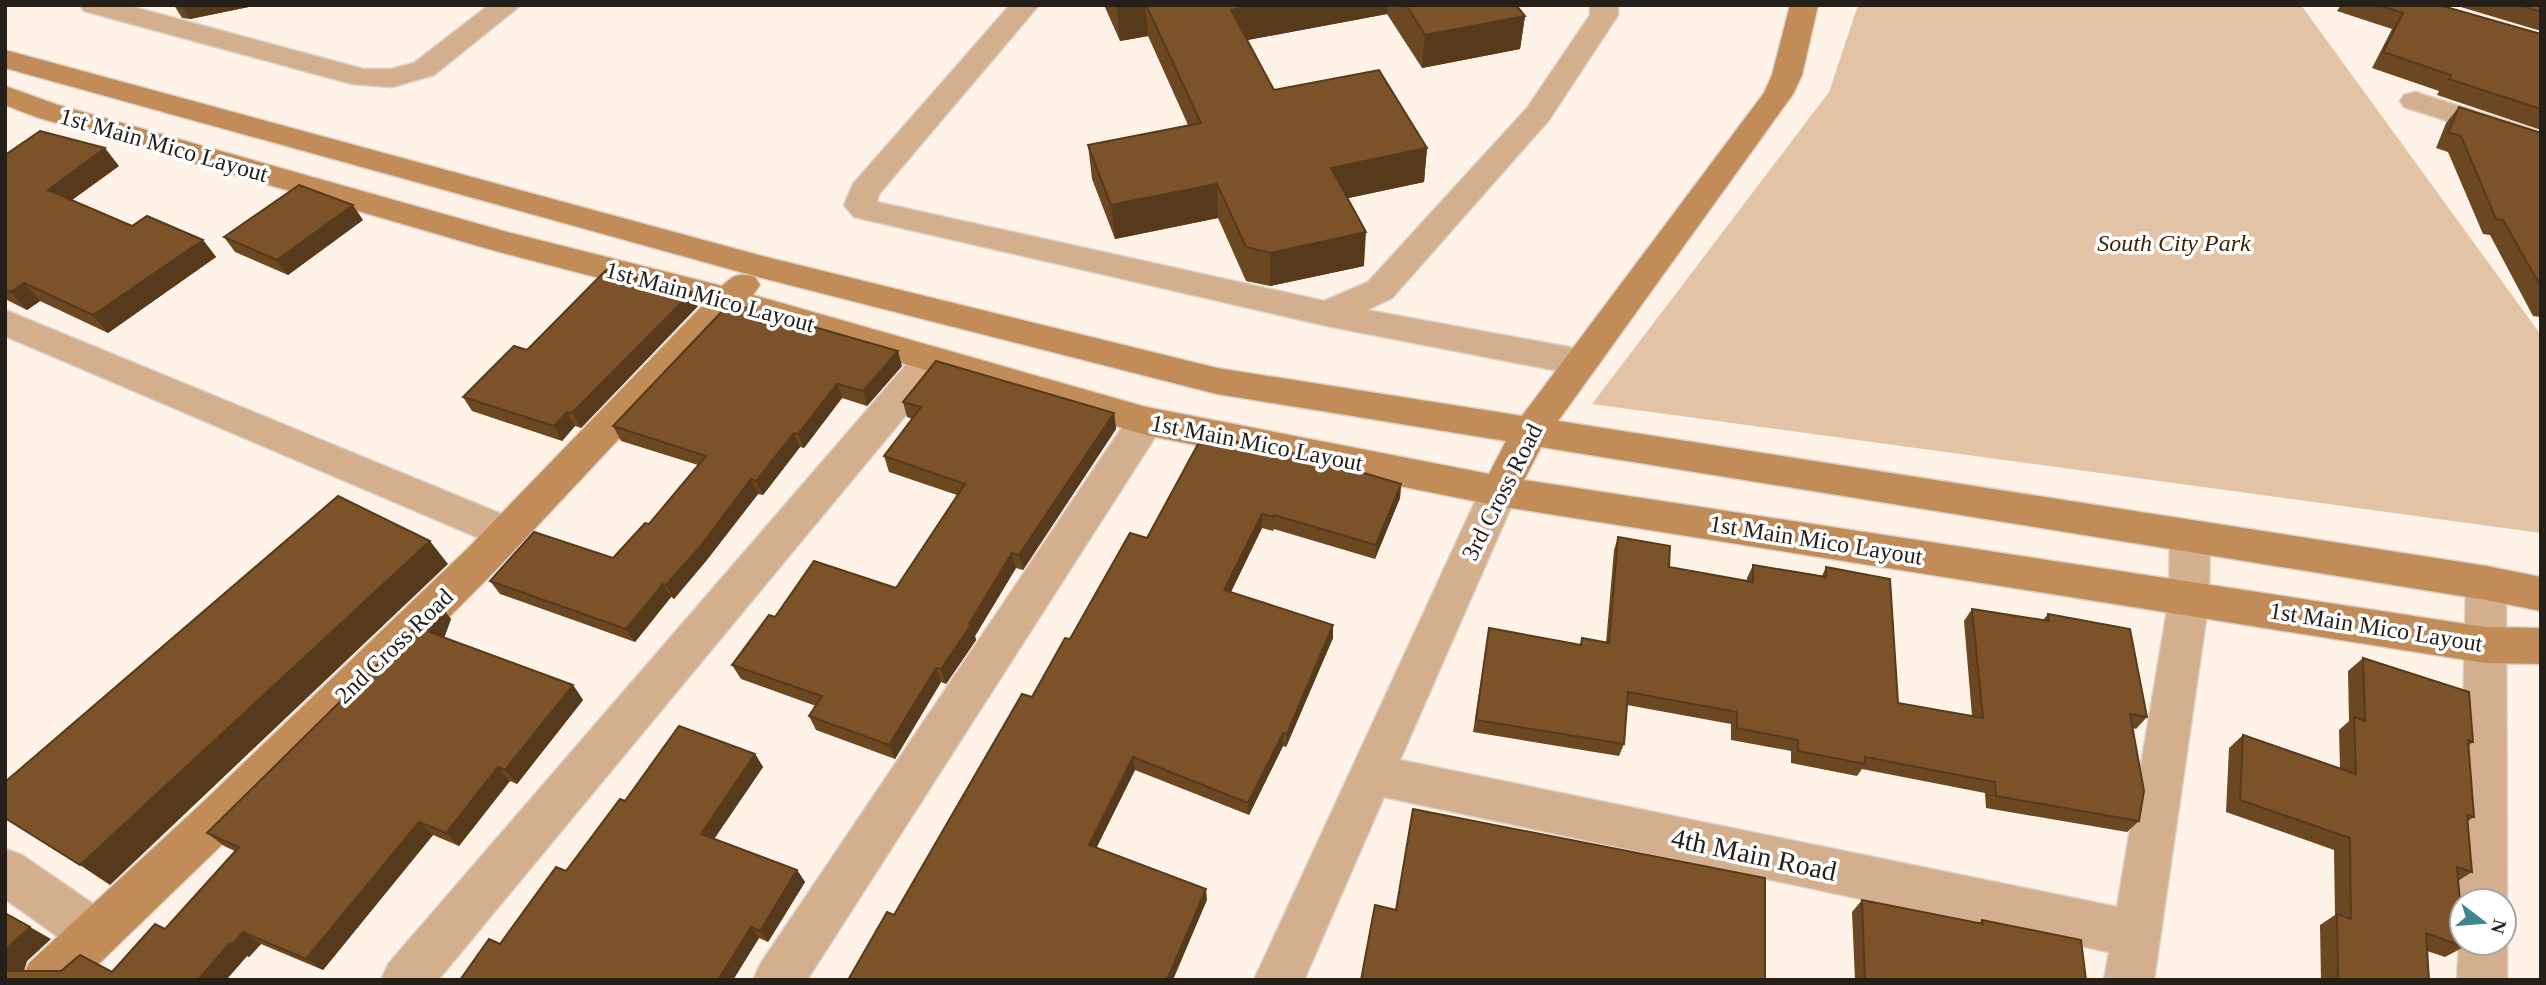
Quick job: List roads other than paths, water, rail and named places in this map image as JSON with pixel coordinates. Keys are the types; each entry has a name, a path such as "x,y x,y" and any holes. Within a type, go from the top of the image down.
{"street":[{"path":"94,5 362,78 392,78 424,69 507,5"},
{"path":"1025,5 864,191 860,205 864,210 1327,314 1579,362"},
{"path":"1327,314 1380,290 1538,114 1604,15 1604,5"},
{"name":"3rd Cross Road","path":"1279,980 1499,491 1529,433 1778,94 1787,75 1804,5"},
{"name":"1st Main Mico Layout","path":"5,59 762,267 1217,381 1529,433 2486,583 2541,594"},
{"name":"1st Main Mico Layout","path":"5,94 47,111 504,243 729,299 1146,421 1499,491 2486,645 2541,646"},
{"path":"2415,101 2541,142"},
{"name":"2nd Cross Road","path":"46,980 217,819 508,533 762,267"},
{"path":"5,322 508,533"},
{"path":"406,980 931,360"},
{"path":"778,980 1146,421"},
{"path":"2129,980 2189,598 2190,537"},
{"path":"2483,887 2486,583"},
{"name":"4th Main Road","path":"1371,774 2136,934"},
{"path":"5,872 95,934"},
{"path":"2482,980 2483,957"}],"park label":[{"name":"South City Park","path":"2174,243"}]}
